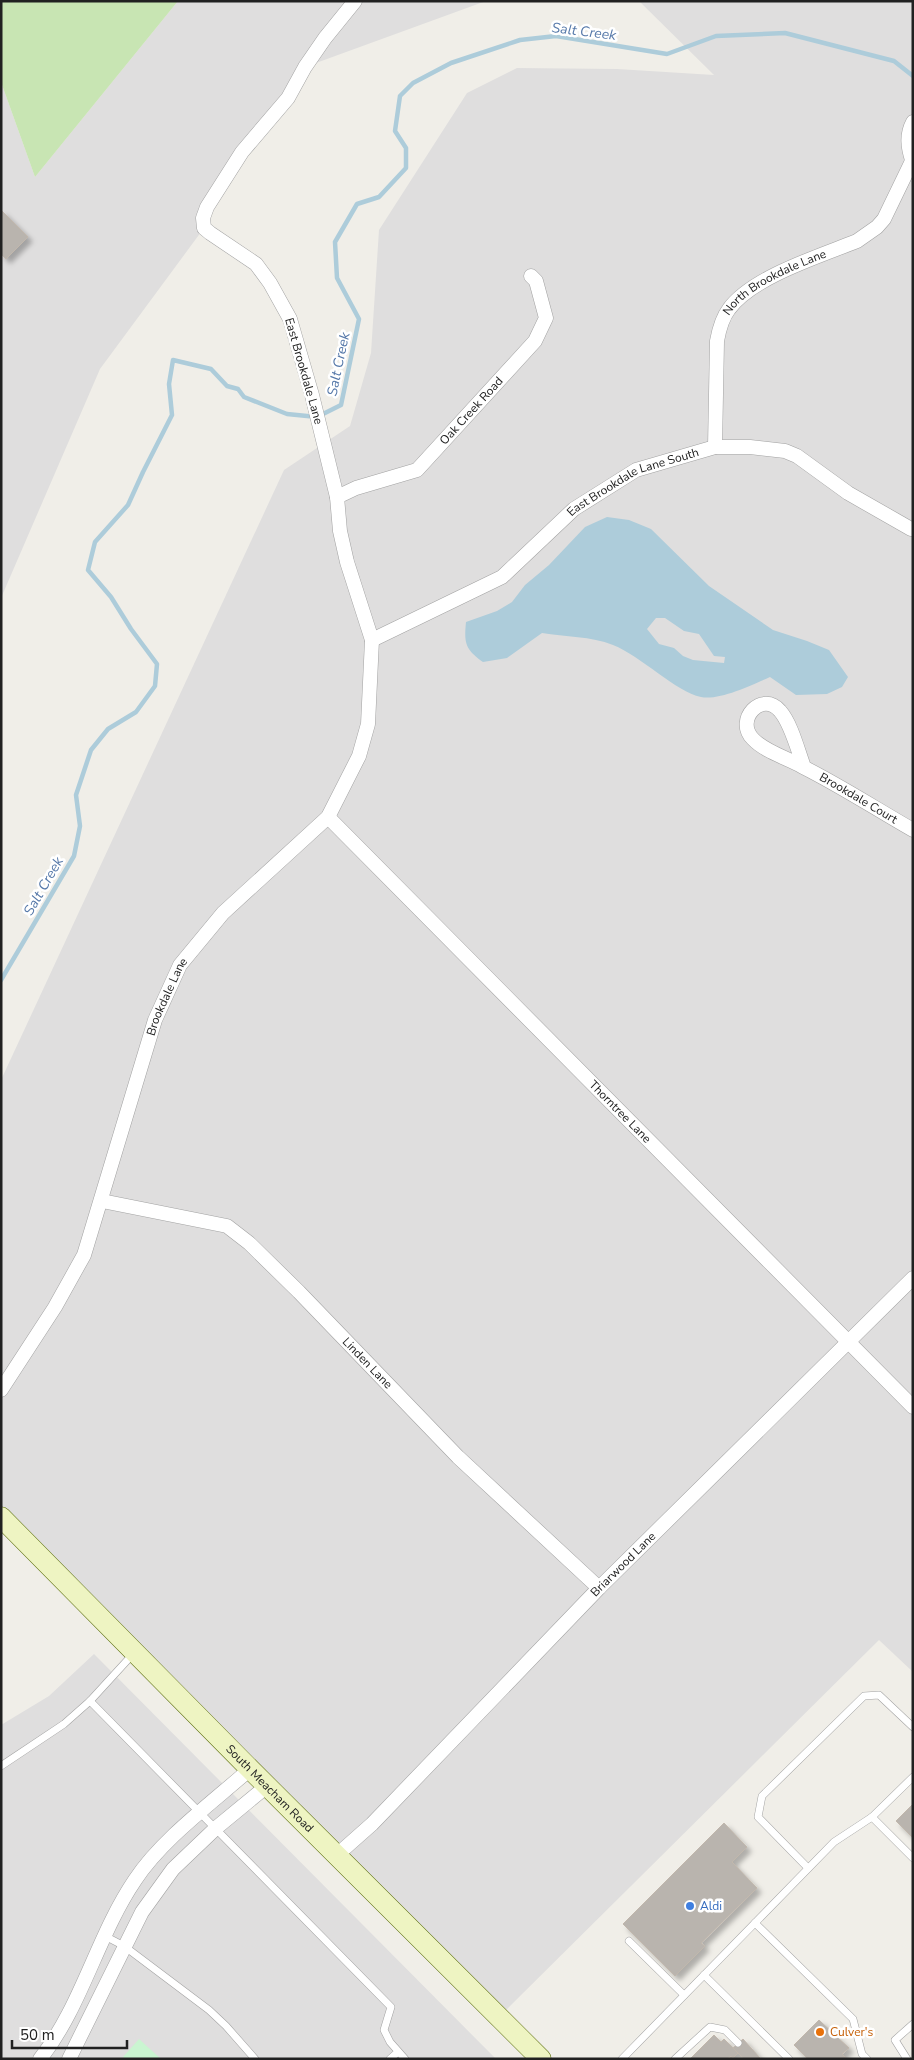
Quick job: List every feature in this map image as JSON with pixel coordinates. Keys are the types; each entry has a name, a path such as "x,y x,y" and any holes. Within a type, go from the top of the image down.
{"main road":[{"name":"South Meacham Road","path":"1,1517 541,2059"}],"street":[{"name":"East Brookdale Lane","path":"355,1 325,38 305,67 288,98 242,152 207,207 203,218 204,228 256,264 270,283 290,319 312,395 337,496 340,531 372,640"},
{"name":"North Brookdale Lane","path":"715,447 717,341 720,327 729,309 745,293 770,277 857,241 868,235 884,219 912,160 908,140 909,130 913,122"},
{"name":"Oak Creek Road","path":"337,496 356,488 417,470 535,341 546,318 536,281 531,276"},
{"name":"East Brookdale Lane South","path":"372,640 502,577 574,509 636,470 715,447 750,447 785,451 802,460 848,493 912,529"},
{"name":"Brookdale Lane","path":"1,1390 55,1307 84,1255 102,1201 155,1020 180,965 223,913 328,817 359,756 368,724 372,640"},
{"name":"Brookdale Court","path":"804,767 781,712 771,705 764,704 753,708 747,718 748,733 758,743 804,767 913,830"},
{"name":"Thorntree Lane","path":"328,817 913,1407"},
{"name":"Linden Lane","path":"102,1201 227,1226 249,1243 299,1292 458,1457 599,1588"},
{"name":"Briarwood Lane","path":"336,1855 372,1824 599,1588 913,1278"},
{"path":"40,2059 54,2042 103,1935 135,1880 160,1849 250,1769"},
{"path":"69,2059 142,1912 173,1869 216,1828 267,1786"}],"lane":[{"path":"1,1766 64,1724 90,1701 135,1652"},
{"path":"808,1868 758,1817 762,1796 864,1696 879,1695 913,1727"},
{"path":"90,1701 201,1812 257,1872 392,2006 384,2030 390,2042 405,2059"},
{"path":"622,2059 834,1842 872,1817 913,1777"},
{"path":"872,1817 913,1858"},
{"path":"754,1923 853,2019 862,2054 867,2059"},
{"path":"103,1935 124,1946 209,2010 255,2059"},
{"path":"629,1941 684,1995"},
{"path":"704,1975 789,2059"},
{"path":"908,2059 895,2040 913,2024"},
{"path":"675,2059 710,2027 725,2030 738,2044"},
{"path":"390,2059 398,2052"}],"shaded area":[{"path":"178,1 486,1 305,67 242,152 204,228 100,369 1,598 1,82 35,177"},
{"path":"639,1 913,1 913,1672 879,1640 499,2017 1,1517 1,1080 284,470 350,426 371,353 379,230 467,93 517,68 617,69 714,75"},
{"path":"94,1654 496,2059 1,2059 1,1725 49,1696"}],"green space":[{"path":"1,1 178,1 35,177 1,82"},
{"path":"139,2039 161,2059 125,2059 123,2057"}],"water":[{"path":"607,517 629,520 651,529 709,586 773,630 829,650 848,677 842,687 827,694 796,695 770,677 736,691 708,698 691,694 624,650 605,642 587,638 542,633 507,658 483,662 472,653 467,645 465,635 466,622 497,611 512,602 525,585 549,565 585,527","holes":["656,618 665,618 684,631 699,634 714,656 725,657 724,663 693,660 683,656 674,648 659,644 647,629"]}],"building":[{"path":"1,210 28,237 6,259 1,254"},
{"path":"913,1804 913,1838 896,1821"},
{"name":"Aldi","path":"724,1823 747,1847 732,1862 757,1888 701,1943 705,1946 675,1976 623,1924"},
{"name":"Culver's","path":"819,2020 849,2048 842,2054 847,2059 808,2059 794,2045"},
{"path":"714,2035 721,2042 724,2039 738,2053 733,2058 731,2056 727,2059 690,2059"},
{"path":"743,2039 761,2059 744,2059 733,2048"}],"waterway":[{"name":"Salt Creek","path":"1,980 74,856 80,826 76,795 91,750 108,729 136,712 155,686 157,664 131,629 111,597 88,570 95,542 128,505 172,415 169,384 173,360 211,369 227,386 238,389 244,397 287,414 317,417 341,405 359,319 337,278 335,242 357,204 379,197 406,168 406,148 395,131 400,96 413,83 451,63 520,40 556,36 667,54 716,36 785,33 894,61 913,76"}],"place":[{"name":"Aldi","path":"690,1906"},
{"name":"Culver's","path":"820,2032"}]}
